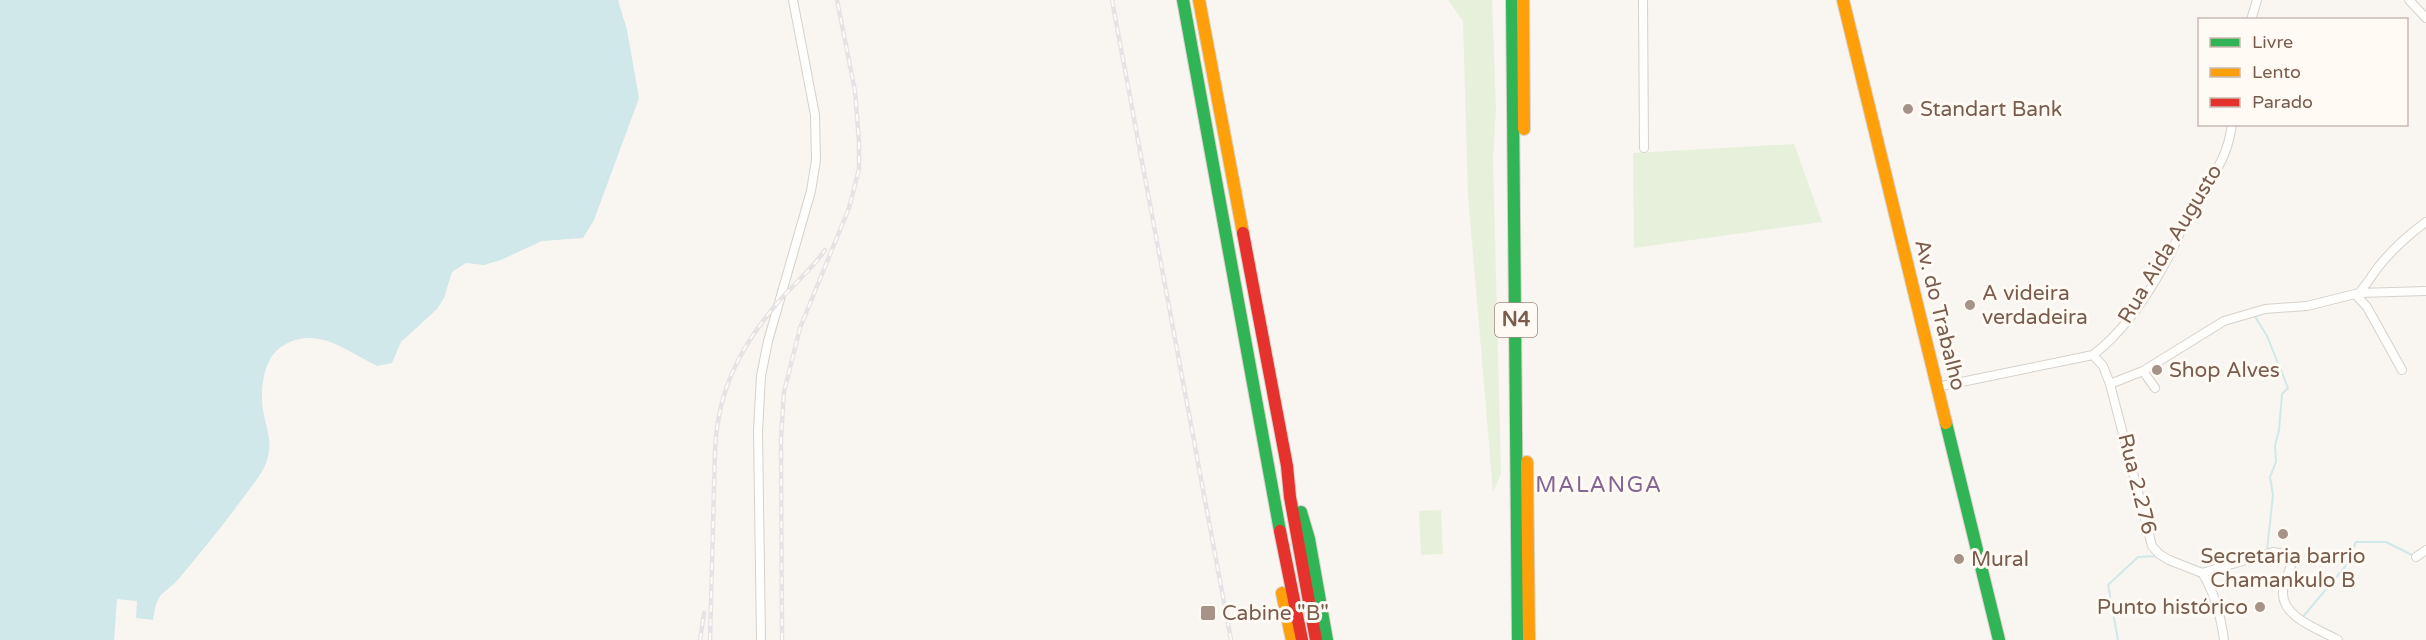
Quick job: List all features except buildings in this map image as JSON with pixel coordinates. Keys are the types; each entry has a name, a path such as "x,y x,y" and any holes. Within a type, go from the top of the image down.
{"main road":[{"path":"1184,0 1268,474 1302,640"},
{"path":"1199,0 1287,466 1290,497 1316,640"},
{"name":"N4","path":"1512,0 1518,640"},
{"name":"N4","path":"1523,0 1529,640"},
{"name":"Av. do Trabalho","path":"1843,0 1999,640"},
{"path":"1287,466 1309,539 1327,640"},
{"path":"1268,474 1274,543 1292,640"}],"street":[{"path":"761,640 758,431 761,376 768,341 811,191 816,160 815,115 793,0"},
{"path":"1643,0 1644,148"},
{"path":"2252,18 2257,0"},
{"path":"2409,0 2426,18"},
{"name":"Rua Aida Augusto","path":"2093,355 2117,332 2137,306 2172,251 2195,203 2220,165 2231,126"},
{"path":"2357,293 2410,234 2426,222"},
{"path":"2110,384 2143,371 2224,321 2237,316 2265,309 2307,306 2357,293 2426,291"},
{"path":"2357,293 2402,370"},
{"path":"1937,387 2093,355"},
{"name":"Rua 2.276","path":"2093,355 2103,366 2110,384 2152,546 2169,560 2202,573"},
{"path":"2143,371 2155,388"},
{"path":"2416,557 2426,550"},
{"path":"2224,640 2211,590 2202,573 2272,552 2289,555 2292,562 2282,596 2287,606 2306,625 2338,640"}],"green space":[{"path":"1448,0 1492,0 1496,109 1493,157 1501,474 1493,492 1468,194 1463,21"},
{"path":"1794,144 1822,222 1634,248 1633,153"},
{"path":"1441,510 1443,554 1421,555 1419,511"}],"water":[{"path":"0,0 618,0 627,30 639,98 594,220 583,238 542,241 501,260 484,265 466,263 452,272 444,298 437,309 401,342 392,363 377,366 342,347 319,339 306,338 294,341 275,352 267,367 263,385 262,402 269,436 269,448 262,471 203,550 175,583 160,596 153,620 136,618 137,601 117,599 114,640 0,640"}],"waterway":[{"path":"2254,315 2267,336 2288,388 2282,394 2279,430 2275,446 2276,462 2270,477 2273,495 2267,550"},
{"path":"2301,619 2344,568 2356,542 2386,542 2414,556"},
{"path":"2118,640 2108,585 2138,557 2158,556"}],"railway":[{"path":"782,640 781,438 784,392 800,328 849,208 859,169 855,91 837,0"},
{"path":"1112,0 1231,640"},
{"path":"710,640 715,450 717,428 726,388 742,352 765,318 825,250"},
{"path":"700,640 704,613"}],"traffic: fast":[{"path":"1183,0 1280,531"},
{"path":"1512,0 1518,640"},
{"path":"1946,423 1999,640"},
{"path":"1301,512 1309,539 1327,640"}],"traffic: slow":[{"path":"1199,0 1243,233"},
{"path":"1523,0 1524,129"},
{"path":"1843,0 1946,423"},
{"path":"1527,462 1529,640"},
{"path":"1282,593 1292,640"}],"traffic: jam":[{"path":"1243,233 1287,466 1290,497 1316,640"},
{"path":"1280,531 1302,640"}],"place":[{"name":"Standart Bank","path":"1908,109"},
{"name":"A videira verdadeira","path":"1970,305"},
{"name":"Shop Alves","path":"2157,370"},
{"name":"Secretaria barrio Chamankulo B","path":"2283,534"},
{"name":"Mural","path":"1959,559"},
{"name":"Punto histórico","path":"2260,607"},
{"name":"Cabine \"B\"","path":"1208,613"}],"district":[{"name":"MALANGA","path":"1599,485"}]}
